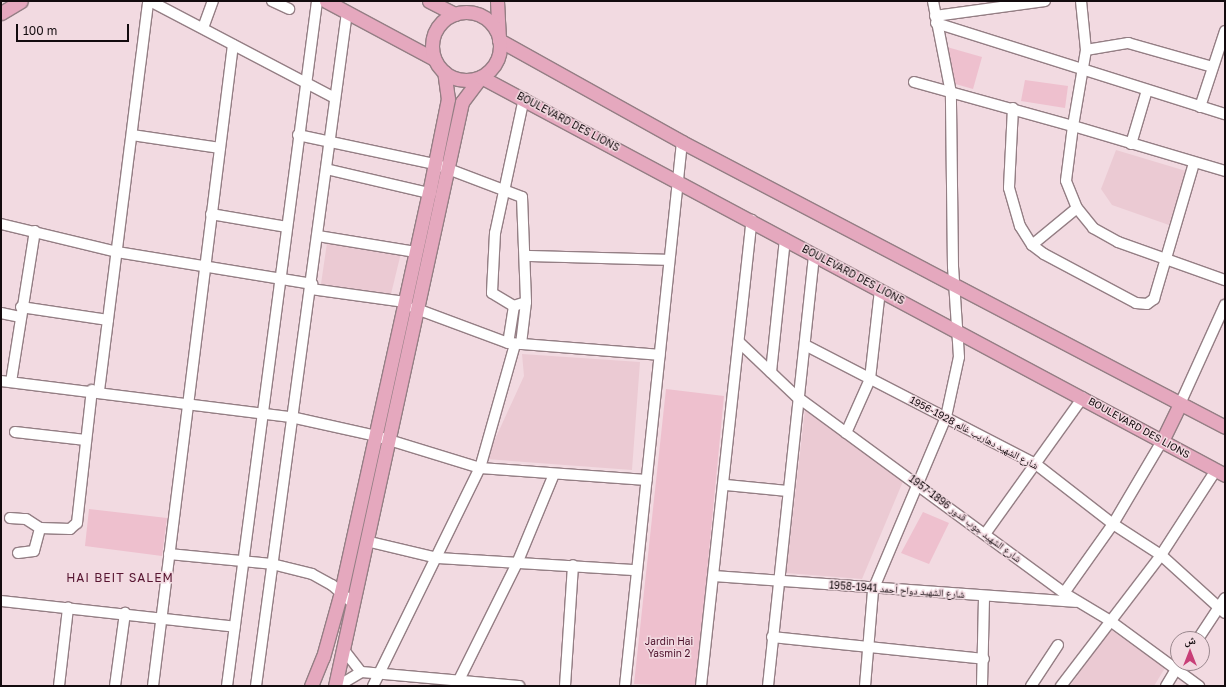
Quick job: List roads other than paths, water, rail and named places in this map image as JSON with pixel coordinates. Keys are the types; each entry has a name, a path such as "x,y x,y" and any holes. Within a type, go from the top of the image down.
{"main road":[{"path":"1,13 21,1"},
{"path":"326,1 434,59 444,72 462,80 481,77"},
{"path":"429,1 457,13 474,13 488,20 499,40 682,142 955,282 1225,427"},
{"path":"434,59 433,34 442,21 475,1"},
{"path":"311,686 323,657 381,438 441,167 462,102 481,77 496,61 499,40 497,1"},
{"path":"410,305 416,252 429,193 441,167 448,99 444,72"},
{"name":"BOULEVARD DES LIONS","path":"481,77 524,98 1221,472"},
{"path":"1162,441 1180,404"},
{"path":"337,686 366,541 381,438"}],"street":[{"path":"10,518 26,519 40,528 70,529 77,523 86,440 108,320 149,1 335,98"},
{"path":"203,28 213,1"},
{"path":"272,1 289,9"},
{"path":"227,686 261,412 281,278 300,111 308,84 317,1"},
{"path":"865,686 873,590 946,417 959,357 955,282 951,93 932,1"},
{"path":"935,20 1010,4 1045,1"},
{"path":"1081,1 1086,50 1072,126 1066,181 1077,208 1103,234 1225,280"},
{"path":"256,686 291,417 318,236 346,12"},
{"path":"935,20 1083,70 1225,114"},
{"path":"1200,107 1225,31"},
{"path":"1086,50 1134,44 1213,67"},
{"path":"154,686 187,403 233,45"},
{"path":"914,82 951,93 1014,108 1194,163 1225,171"},
{"path":"1131,144 1147,90"},
{"path":"524,98 505,191 494,233 492,293 514,306 526,302"},
{"path":"1014,108 1009,188 1020,226 1032,245 1141,304 1154,299 1194,163"},
{"path":"132,135 220,148"},
{"path":"298,135 441,167 505,191 525,201 526,302 480,468 438,558 373,686"},
{"path":"625,686 660,354 668,260 682,142"},
{"path":"326,169 429,193"},
{"path":"1032,245 1077,208"},
{"path":"211,214 287,227"},
{"path":"701,686 726,485 752,220"},
{"path":"1,224 117,252 281,278 311,287 410,305 514,344 660,354"},
{"path":"35,231 6,381 96,391 291,417 381,438 480,468 646,480"},
{"path":"318,236 416,252"},
{"path":"771,372 785,239"},
{"path":"768,686 796,396 805,345 814,254"},
{"path":"526,256 668,260"},
{"path":"846,433 870,379 880,290"},
{"path":"1180,404 1225,305"},
{"path":"514,306 514,344"},
{"path":"1,313 20,312 108,320"},
{"name":"شارع الشهيد جوب قدور 1896-1957","path":"739,342 796,396 846,433 917,483 1064,593 1110,620 1170,661"},
{"name":"شارع الشهيد دهاريب غالم 1928-1956","path":"805,345 1037,465 1113,524 1161,555 1222,611"},
{"path":"984,534 1037,465 1083,397"},
{"path":"15,432 86,440"},
{"path":"1064,593 1113,524 1162,441"},
{"path":"1061,686 1161,555 1221,472"},
{"path":"457,683 518,562 554,474"},
{"path":"726,485 788,491"},
{"path":"18,553 34,550 40,528"},
{"path":"366,541 438,558 637,570"},
{"path":"169,554 272,564 312,574 341,592 353,603"},
{"path":"564,686 573,565"},
{"name":"شارع الشهيد دواح أحمد 1941-1958","path":"715,576 873,590 1080,602"},
{"path":"982,686 984,659 984,596"},
{"path":"1205,631 1222,611 1225,598"},
{"path":"1,601 162,617 235,627"},
{"path":"59,686 68,608"},
{"path":"115,686 125,613"},
{"path":"772,637 868,645 984,659"},
{"path":"1030,686 1058,645"},
{"path":"344,650 361,672"},
{"path":"1166,686 1175,671"},
{"name":"شارع الشهيد جوب قدور 1896-1957","path":"1183,671 1199,686"},
{"path":"337,686 361,672 457,683 519,686"}],"district":[{"name":"HAI BEIT SALEM","path":"120,578"}],"park label":[{"name":"Jardin Hai Yasmin 2","path":"669,646"}]}
